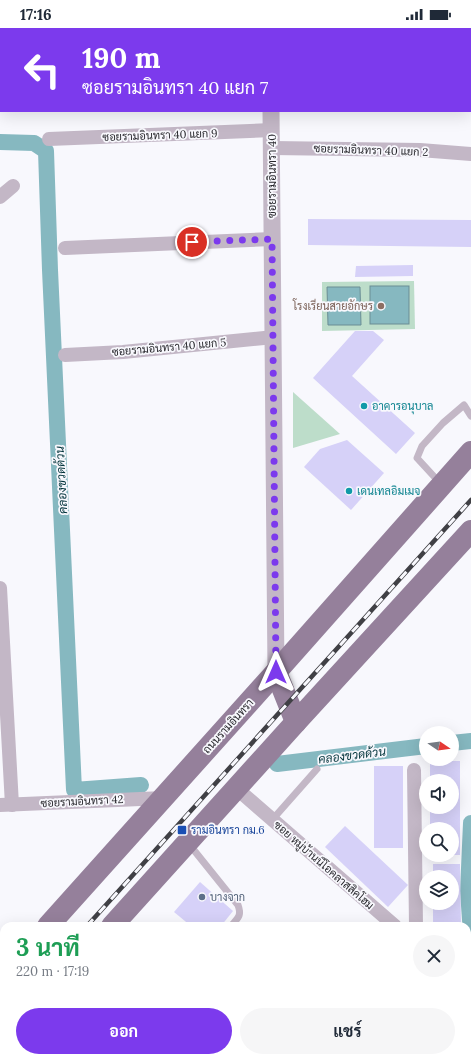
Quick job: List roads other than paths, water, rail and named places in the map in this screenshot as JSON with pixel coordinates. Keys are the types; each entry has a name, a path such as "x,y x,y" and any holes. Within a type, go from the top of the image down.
{"main road":[{"name":"ถนนรามอินทรา","path":"52,922 164,798 471,452"},
{"path":"116,922 471,531"},
{"path":"276,672 296,722"}],"street":[{"name":"ซอยรามอินทรา 40","path":"271,112 276,672"},
{"name":"ซอยรามอินทรา 40 แยก 9","path":"49,139 272,130"},
{"name":"ซอยรามอินทรา 40 แยก 2","path":"272,148 420,150 471,154"},
{"path":"0,197 13,186"},
{"path":"65,248 272,239"},
{"name":"ซอยรามอินทรา 40 แยก 5","path":"65,356 123,352 274,337"},
{"path":"0,588 6,805"},
{"path":"414,770 416,922"},
{"name":"ซอย หมู่บ้านนีโอคลาสสิคโฮม","path":"236,788 390,922"},
{"name":"ซอยรามอินทรา 42","path":"6,805 164,798"}],"lane":[{"path":"442,485 417,458 422,446 443,423 464,405 471,416"},
{"path":"272,820 317,769"},
{"path":"188,842 238,905 240,912 239,917 235,922"}],"water":[{"path":"370,286 409,286 409,324 370,324"},
{"path":"327,287 360,287 361,325 328,325"}],"waterway":[{"name":"คลองขวดด้วน","path":"0,142 34,143 46,151 50,270 74,790 141,785"},
{"name":"คลองขวดด้วน","path":"459,742 471,741"},
{"name":"คลองขวดด้วน","path":"277,764 419,747"},
{"path":"470,922 468,891 471,823"}],"railway":[{"path":"91,922 471,500"}],"place":[{"name":"โรงเรียนสายอักษร","path":"381,306"},
{"name":"อาคารอนุบาล","path":"364,406"},
{"name":"เดนเทลอิมเมจ","path":"349,491"},
{"name":"รามอินทรา กม.6","path":"182,830"},
{"name":"บางจาก","path":"202,897"}]}
